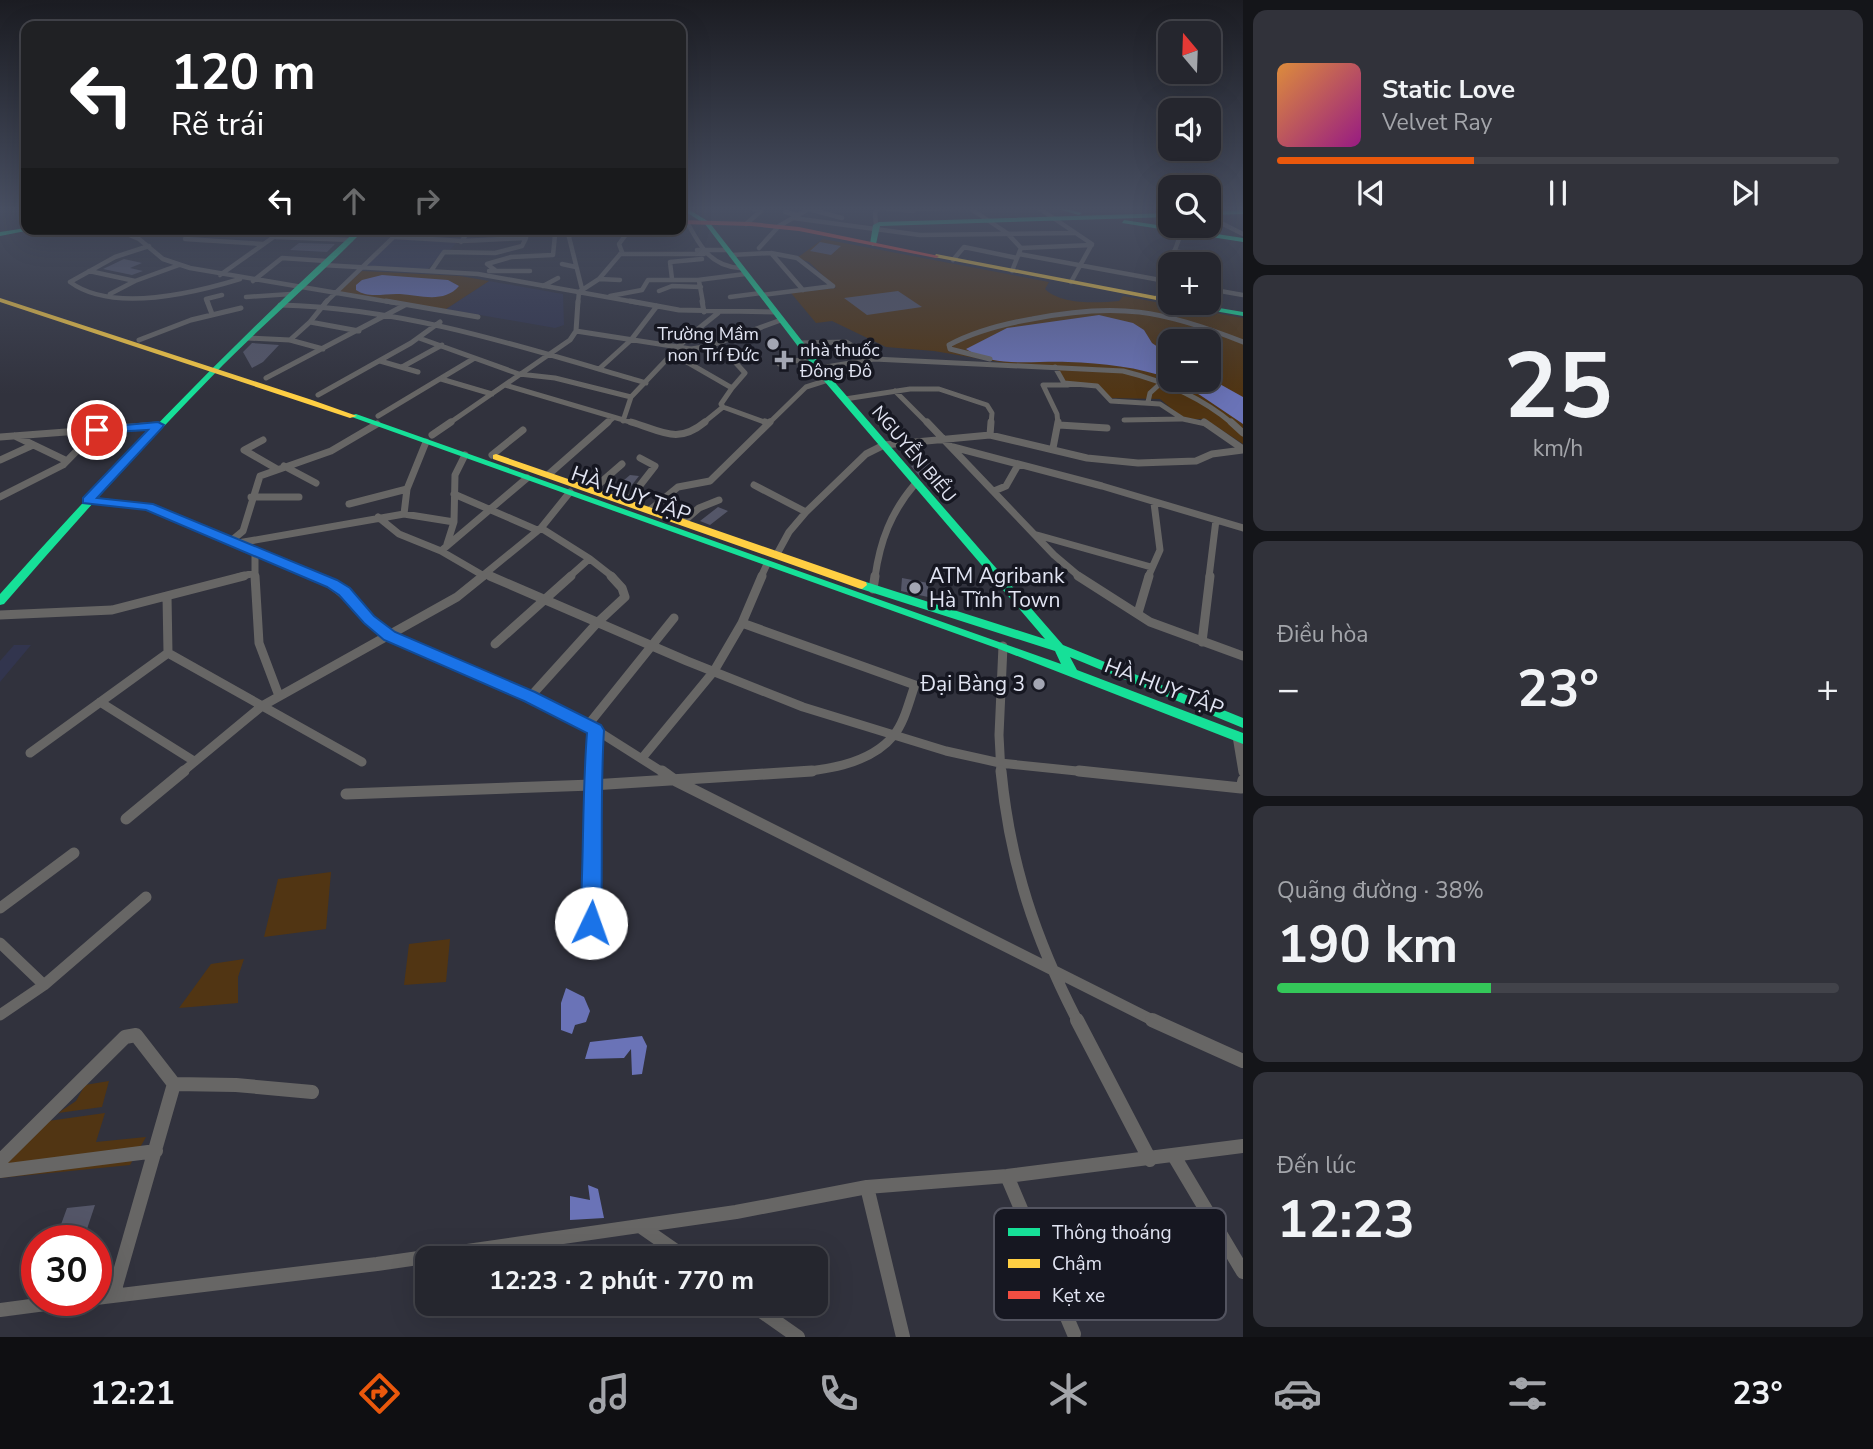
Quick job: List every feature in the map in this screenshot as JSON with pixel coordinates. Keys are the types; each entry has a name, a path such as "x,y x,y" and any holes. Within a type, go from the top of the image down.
{"street":[{"path":"90,269 70,282 85,292 109,295 180,295 241,279"},
{"path":"109,295 135,281 167,269"},
{"path":"197,269 294,291 337,294 478,317"},
{"path":"220,275 228,269"},
{"path":"253,281 268,269"},
{"path":"0,601 158,425 318,269"},
{"path":"290,340 362,269"},
{"path":"404,269 478,274 704,312 778,316"},
{"path":"404,514 407,489 429,439 552,354 576,331 581,290 577,269"},
{"path":"581,290 599,279 607,269"},
{"path":"671,269 672,279"},
{"path":"736,269 743,271"},
{"path":"785,269 803,290"},
{"path":"730,297 833,286 814,269"},
{"path":"1003,269 1157,298 1158,295"},
{"path":"1071,282 1079,269"},
{"path":"1100,269 1158,280"},
{"path":"478,274 495,270 530,271"},
{"path":"87,271 135,281"},
{"path":"518,280 530,271"},
{"path":"608,297 615,293 642,290 648,280 698,280 743,271"},
{"name":"NGUYỄN BIỂU","path":"743,271 828,380 915,484 1059,648 1072,671"},
{"path":"543,286 558,278"},
{"path":"599,279 620,280"},
{"path":"698,280 704,312"},
{"path":"659,291 669,286 701,287"},
{"path":"246,297 294,291"},
{"path":"1221,291 1243,295"},
{"name":"HÀ HUY TẬP","path":"0,293 377,420 466,456 767,565 1072,671 1240,737"},
{"path":"212,314 206,299 222,295"},
{"name":"HÀ HUY TẬP","path":"0,300 112,340 266,378 318,395 377,420"},
{"path":"280,305 322,306 438,324 552,354 646,383"},
{"path":"266,378 405,305"},
{"path":"599,369 631,340 657,306"},
{"path":"1007,364 955,351 950,349 949,345 990,328 1101,307 1156,310 1196,322 1243,342"},
{"path":"139,340 212,314 241,308"},
{"path":"1221,310 1243,314"},
{"path":"318,395 419,338 453,313"},
{"path":"623,421 631,397 688,337 718,313"},
{"path":"576,331 679,348 710,346 778,316"},
{"path":"310,322 359,331"},
{"path":"248,338 290,340 323,349"},
{"path":"419,338 456,349 455,353 523,373 631,397"},
{"path":"799,344 846,342 874,359"},
{"path":"402,367 442,345"},
{"path":"710,346 734,361 745,373 721,404 723,407"},
{"path":"673,354 732,388"},
{"path":"234,542 243,531 251,497 260,477 346,443 473,359"},
{"path":"779,364 874,359 1007,364 1123,371 1158,381"},
{"path":"380,361 418,372"},
{"path":"1055,367 1062,381 1068,385"},
{"path":"441,379 492,394"},
{"path":"650,510 678,487 710,481 811,383 828,380"},
{"path":"505,385 678,436 686,436 723,407"},
{"path":"1053,448 1059,425 1055,405 1043,386 1097,386 1111,401 1160,404 1184,419"},
{"path":"1148,402 1150,393 1158,386"},
{"path":"845,399 895,391 939,389 956,396 979,400 987,405 992,414 990,435"},
{"path":"895,391 1078,576 1175,633 1243,656"},
{"path":"1182,392 1205,403 1243,433"},
{"path":"723,407 767,424"},
{"path":"550,474 614,418"},
{"path":"1124,421 1202,421 1243,449"},
{"path":"0,437 158,425"},
{"path":"1059,425 1107,428"},
{"path":"0,497 67,460 97,430"},
{"path":"492,455 523,430"},
{"path":"777,554 789,532 806,512 866,454 884,445 990,435 1087,458 1138,463 1196,461 1212,454 1243,449"},
{"path":"13,436 67,460"},
{"name":"HÀ HUY TẬP","path":"429,439 492,455 550,474 873,589 1059,648 1243,723"},
{"path":"263,440 244,450 316,483"},
{"path":"927,440 1243,528"},
{"path":"0,460 33,445"},
{"path":"444,548 454,522 455,475 466,456"},
{"path":"312,457 316,466"},
{"path":"627,502 655,466 640,458"},
{"path":"592,489 622,464"},
{"path":"995,491 1006,486 1018,465"},
{"path":"444,548 527,478"},
{"path":"873,589 879,542 900,501 915,484"},
{"path":"754,485 806,512"},
{"path":"349,504 407,489"},
{"path":"125,819 262,706 457,597 539,529 570,492"},
{"path":"454,494 539,529 610,573 625,590 625,597 597,623 530,697"},
{"path":"251,497 299,497"},
{"path":"88,500 149,507 332,583 345,592 369,620 389,636 592,727 643,757 676,781 1111,1002 1243,1061"},
{"path":"683,522 689,513 704,503 719,500"},
{"path":"1138,613 1151,567 1160,550 1154,503"},
{"path":"234,542 404,514 454,522"},
{"path":"378,517 399,534 444,548 485,575 597,623 803,707 946,751 1000,763 1229,787 1241,788 1243,780"},
{"path":"1202,642 1216,520"},
{"path":"1035,534 1151,567"},
{"path":"255,553 257,643 264,669 279,696"},
{"path":"495,644 588,560"},
{"path":"643,757 714,671 742,623 767,565"},
{"path":"0,615 112,610 255,573"},
{"path":"167,596 168,653"},
{"path":"591,923 594,848 592,727 651,645 674,618"},
{"path":"345,794 676,781 839,767 884,744 894,735 915,685 742,623"},
{"path":"1003,646 1000,763 1014,856 1026,907 1052,972 1150,1160"},
{"path":"30,753 168,653"},
{"path":"168,653 362,762"},
{"path":"100,702 194,761"},
{"path":"1240,737 1243,772"},
{"path":"0,908 74,853"},
{"path":"0,1015 44,985 146,897"},
{"path":"0,943 44,985"},
{"path":"0,1161 125,1037 136,1035 174,1084"},
{"path":"174,1084 236,1085 312,1092"},
{"path":"174,1084 113,1296 377,1264 640,1226 867,1187 1007,1176 1150,1160 1243,1146"},
{"path":"0,1171 156,1150"},
{"path":"1174,1156 1205,1208"},
{"path":"1007,1176 1021,1208"},
{"path":"867,1187 903,1337"},
{"path":"640,1226 669,1246"},
{"path":"1226,1243 1243,1272"},
{"path":"0,1310 21,1307"},
{"path":"768,1316 798,1337"},
{"path":"1068,1320 1074,1334"}],"shaded area":[{"path":"817,269 983,269 1049,282 1045,289 1060,298 1070,300 1110,302 1119,301 1123,296 1158,302 1158,315 1221,314 1243,318 1243,444 1205,419 1184,419 1160,399 1110,398 1099,385 1067,385 1056,366 1011,364 934,351 886,347 832,321 816,323 791,293 836,288"},
{"path":"362,271 460,276 489,281 446,309 336,294"},
{"path":"489,281 563,294 564,325 555,328 446,309"},
{"path":"14,645 31,645 0,682 0,661"},
{"path":"331,872 326,929 264,937 278,879"},
{"path":"450,939 446,982 404,985 409,944"},
{"path":"244,959 238,977 238,1003 179,1008 211,964"},
{"path":"109,1081 102,1107 58,1113 76,1101 85,1085"},
{"path":"105,1113 96,1142 146,1137 130,1165 0,1178 0,1164 48,1121"}],"water":[{"path":"382,275 448,280 459,286 453,292 439,297 372,295 356,290 356,285 362,280"},
{"path":"1099,315 1133,323 1144,330 1158,347 1158,375 1107,365 1003,361 990,359 966,349 1007,328"},
{"path":"1221,385 1243,397 1243,424 1194,392 1221,392"},
{"path":"566,988 584,997 590,1011 586,1022 575,1025 572,1034 561,1030 561,1003"},
{"path":"642,1036 647,1046 642,1074 632,1075 631,1049 624,1058 585,1059 590,1042"},
{"path":"588,1185 598,1189 604,1218 570,1220 570,1196 590,1200"}],"building":[{"path":"105,269 143,271 132,275"},
{"path":"898,291 922,307 867,315 844,298"},
{"path":"252,343 279,345 263,362 252,368 243,352"},
{"path":"930,463 940,474 921,478 911,466"},
{"path":"630,475 639,476 624,495 611,491"},
{"path":"718,507 728,511 710,525 700,521"},
{"name":"ATM Agribank Hà Tĩnh Town","path":"902,578 928,583 928,597 901,591"},
{"path":"95,1205 88,1225 61,1225 67,1208"}],"traffic: fast":[{"path":"0,601 175,409 318,269"},
{"path":"743,269 828,380 1059,648 1072,672"},
{"path":"1221,310 1243,314"},
{"path":"353,416 1003,646 1243,739"},
{"path":"862,585 1059,648 1243,723"}],"traffic: slow":[{"path":"1006,269 1158,299"},
{"path":"0,300 353,416"},
{"path":"496,457 862,585"}],"place":[{"name":"Trường Mầm non Trí Đức","path":"773,344"},
{"name":"nhà thuốc Đông Đô","path":"784,360"},
{"name":"ATM Agribank Hà Tĩnh Town","path":"915,588"},
{"name":"Đại Bàng 3","path":"1039,684"}],"route":[{"path":"97,430 158,425 88,500 149,507 332,583 345,592 369,620 389,636 530,697 595,730 591,923"}]}
